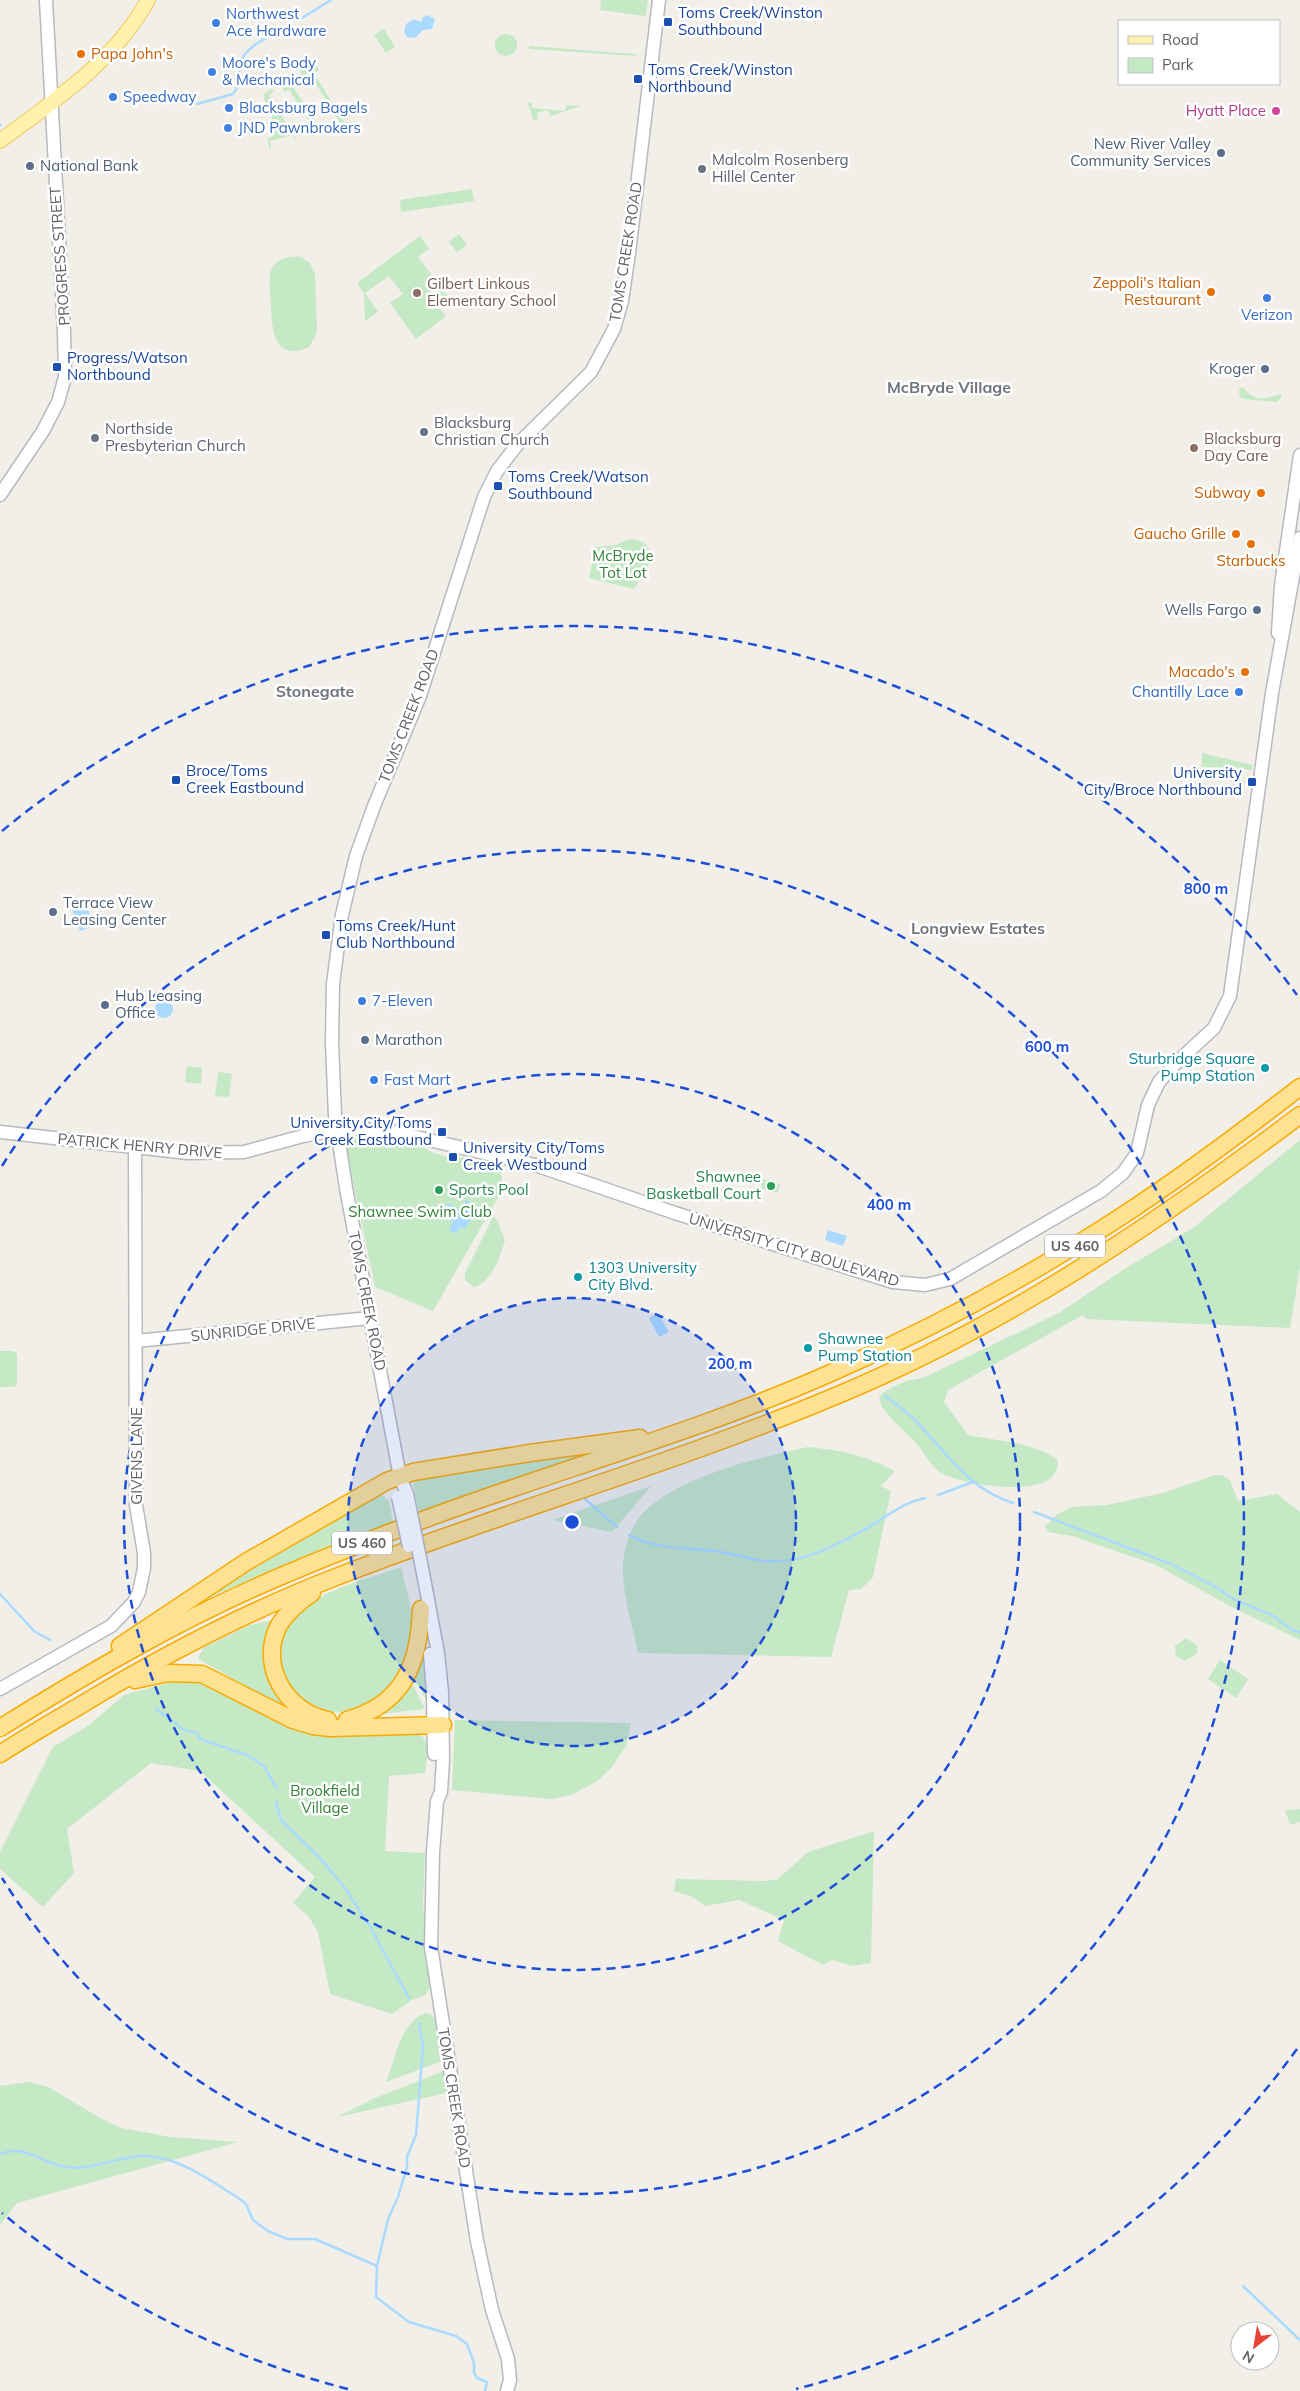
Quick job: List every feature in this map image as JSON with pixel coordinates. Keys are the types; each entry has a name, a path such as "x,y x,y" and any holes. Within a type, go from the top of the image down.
{"highway":[{"name":"US 460","path":"0,1728 64,1688 180,1624 260,1585 417,1522 676,1434 831,1373 916,1334 993,1294 1077,1245 1146,1201 1300,1087"},
{"name":"US 460","path":"0,1754 109,1689 190,1644 270,1605 335,1577 477,1525 758,1427 907,1364 1001,1315 1090,1263 1203,1188 1300,1115"},
{"path":"64,1688 104,1657 224,1576 377,1486 413,1472 530,1453 676,1434"},
{"path":"335,1577 304,1598 289,1612 279,1626 273,1642 272,1660 275,1674 282,1690 294,1704 310,1714 326,1720 438,1719"},
{"path":"347,1720 360,1716 383,1703 403,1683 414,1664 418,1647 422,1609"},
{"path":"109,1689 168,1673 194,1673 223,1683 293,1720 313,1726 330,1728 438,1719"}],"main road":[{"name":"PROGRESS STREET","path":"0,495 52,416 64,377 64,332 46,0"},
{"path":"0,141 87,75 113,50 130,29 148,0"},
{"name":"TOMS CREEK ROAD","path":"507,2391 510,2380 508,2359 492,2310 477,2241 432,1957 431,1902 438,1801 434,1792 438,1719 438,1653 403,1495 337,1129 333,1077 332,984 342,915 352,870 374,806 420,696 476,517 487,490 517,445 591,372 614,329 620,308 628,260 659,0"},
{"name":"UNIVERSITY CITY BOULEVARD","path":"1294,555 1300,455"},
{"name":"UNIVERSITY CITY BOULEVARD","path":"337,1129 363,1128 391,1131 535,1165 675,1213 898,1283 925,1285 960,1275 1100,1191 1120,1177 1137,1153 1148,1106 1159,1082 1175,1064 1206,1037 1219,1021 1230,996 1234,979 1252,829 1278,652 1278,620 1300,538"},
{"name":"PATRICK HENRY DRIVE","path":"0,1132 197,1153 234,1153 337,1129"},
{"name":"GIVENS LANE","path":"0,1689 111,1626 125,1613 139,1592 144,1568 144,1554 136,1505 135,1147"},
{"name":"SUNRIDGE DRIVE","path":"136,1341 370,1318"},
{"name":"TOMS CREEK ROAD","path":"419,1574 422,1609 438,1719"}],"green space":[{"path":"601,0 648,0 646,16 600,10"},
{"path":"384,29 395,47 386,53 374,35"},
{"path":"502,34 510,34 517,41 517,49 510,56 502,56 495,49 495,41"},
{"path":"529,46 635,54 636,56 529,49"},
{"path":"314,62 319,70 314,74 345,123 351,121 351,124 336,129 335,126 340,122 311,76 305,79 300,71"},
{"path":"293,76 298,84 293,87 321,130 326,128 327,131 312,136 311,134 315,131 289,89 285,92 280,84"},
{"path":"272,89 274,91 269,95 296,139 303,137 295,140 293,135 270,141 271,148 269,149 268,138 273,137 271,105 265,105 264,94"},
{"path":"529,102 532,103 532,108 565,111 567,105 581,106 551,116 548,110 537,113 538,119 534,121"},
{"path":"472,189 474,201 401,212 400,200"},
{"path":"459,234 467,245 457,252 449,242"},
{"path":"420,236 429,249 418,257 449,298 438,307 446,316 416,339 390,303 403,294 389,276 365,293 378,312 365,321 364,293 357,283"},
{"path":"301,257 310,263 315,274 317,333 309,347 297,351 281,347 274,333 271,314 270,278 275,264 287,258"},
{"path":"1241,387 1258,398 1280,394 1282,397 1277,402 1244,399 1240,397 1239,391"},
{"name":"McBryde Tot Lot","path":"627,540 637,540 644,543 649,550 650,556 647,568 634,589 589,578 596,547 616,545"},
{"path":"1202,753 1253,765 1252,770 1202,767"},
{"path":"187,1066 202,1068 201,1084 185,1082"},
{"path":"218,1072 232,1074 229,1097 215,1096"},
{"name":"Shawnee Swim Club","path":"355,1138 421,1146 431,1152 452,1158 467,1157 500,1165 503,1189 433,1311 375,1287 349,1163 347,1145"},
{"path":"1300,1140 1300,1267 1290,1328 1086,1319 1083,1315 948,1390 944,1402 968,1435 1026,1446 1047,1453 1057,1459 1055,1473 1045,1481 1030,1486 989,1485 953,1478 941,1473 882,1407 879,1396 890,1389 911,1380 923,1378 1059,1313 1126,1268 1193,1228"},
{"name":"Shawnee Basketball Court","path":"763,1179 780,1184 778,1193 761,1188"},
{"path":"493,1217 497,1220 505,1240 494,1268 486,1280 474,1287 465,1280 465,1273"},
{"path":"0,1351 13,1351 17,1354 17,1384 14,1387 0,1387"},
{"path":"808,1447 853,1454 895,1471 881,1486 891,1491 873,1577 861,1589 849,1590 831,1657 638,1653 625,1594 623,1566 627,1542 638,1519 659,1500 698,1479 743,1463"},
{"path":"595,1451 419,1512 413,1485 416,1480 508,1463"},
{"path":"1215,1475 1222,1475 1230,1480 1238,1501 1277,1494 1300,1512 1300,1640 1230,1606 1156,1565 1072,1536 1048,1532 1045,1526 1058,1514 1072,1507 1107,1505 1163,1493"},
{"path":"651,1486 612,1532 552,1520"},
{"path":"382,1495 389,1501 393,1523 324,1548 196,1603 375,1496"},
{"path":"401,1567 411,1608 413,1631 411,1647 397,1677 387,1689 361,1707 335,1712 312,1706 294,1692 282,1672 279,1649 288,1625 309,1604 330,1592"},
{"path":"274,1620 266,1658 266,1668 268,1677 279,1698 289,1710 198,1659 203,1648 250,1625"},
{"path":"1186,1638 1197,1645 1197,1653 1185,1661 1176,1656 1175,1646"},
{"path":"422,1650 428,1703 413,1677"},
{"path":"1220,1660 1248,1679 1236,1698 1208,1679"},
{"name":"Brookfield Village","path":"186,1678 244,1702 266,1713 279,1723 301,1732 316,1735 349,1736 413,1729 423,1737 427,1748 425,1773 389,1776 385,1851 425,1853 423,1903 430,1988 425,1995 412,2000 392,2014 330,1994 318,1932 309,1917 293,1903 315,1877 200,1771 151,1763 67,1829 74,1873 43,1907 0,1869 0,1852 53,1747 89,1725 124,1695"},
{"path":"411,1681 425,1709 373,1715"},
{"path":"455,1720 631,1723 626,1746 611,1768 596,1782 571,1795 551,1799 452,1790"},
{"path":"1300,1809 1300,1822 1290,1825 1285,1810"},
{"path":"874,1831 871,1963 852,1966 832,1960 823,1965 778,1941 784,1920 739,1900 705,1906 693,1897 674,1891 676,1879 767,1881 778,1879 808,1852"},
{"path":"425,2013 430,2014 435,2019 442,2061 386,2082 400,2043 409,2025"},
{"path":"444,2071 447,2093 337,2117 375,2098"},
{"path":"29,2082 48,2087 121,2128 170,2137 238,2142 17,2203 0,2225 0,2086"}],"water":[{"path":"427,15 435,19 432,29 423,30 415,38 407,37 404,32 406,24 414,19 421,22 423,17"},
{"path":"84,899 94,926 80,931 70,904"},
{"path":"164,1000 170,1003 173,1009 170,1015 164,1018 158,1015 155,1009 158,1003"},
{"path":"466,1200 478,1207 465,1229 460,1227 456,1234 449,1230 453,1222 441,1215 448,1203 460,1210"},
{"path":"828,1230 847,1236 843,1246 825,1240"},
{"path":"658,1313 669,1332 659,1337 649,1318"}],"waterway":[{"path":"302,18 331,0"},
{"path":"197,104 233,94 238,83 240,64 247,52 253,46 287,27"},
{"path":"885,1396 915,1420 970,1479 997,1497 1013,1503"},
{"path":"938,1495 973,1482"},
{"path":"629,1535 649,1543 715,1551 764,1561 792,1560 820,1552 846,1540 903,1506 925,1498"},
{"path":"585,1499 617,1527"},
{"path":"1034,1512 1171,1564 1216,1587 1233,1599 1272,1615 1292,1630 1300,1632"},
{"path":"0,1594 34,1631 50,1640"},
{"path":"156,1709 184,1730 197,1733 200,1739 247,1755 264,1766 277,1789"},
{"path":"276,1802 281,1820 320,1858 345,1888 369,1925 409,1998"},
{"path":"419,2024 423,2046 416,2135 407,2157 407,2167 398,2197 388,2219 377,2266 376,2297 409,2322 456,2336 467,2344 474,2363 474,2373 477,2378 487,2382 485,2391"},
{"path":"0,2154 8,2151 24,2152 53,2164 71,2168 144,2156 170,2160 195,2171 240,2199 246,2204 253,2220 268,2231 287,2239 315,2239 377,2266"},
{"path":"1243,2286 1300,2340"}],"place":[{"name":"Toms Creek/Winston Southbound","path":"668,22"},
{"name":"Northwest Ace Hardware","path":"216,23"},
{"name":"Papa John's","path":"81,54"},
{"name":"Moore's Body & Mechanical","path":"212,72"},
{"name":"Toms Creek/Winston Northbound","path":"638,79"},
{"name":"Speedway","path":"113,97"},
{"name":"Blacksburg Bagels","path":"229,108"},
{"name":"Hyatt Place","path":"1276,111"},
{"name":"JND Pawnbrokers","path":"228,128"},
{"name":"New River Valley Community Services","path":"1221,153"},
{"name":"National Bank","path":"30,166"},
{"name":"Malcolm Rosenberg Hillel Center","path":"702,169"},
{"name":"Zeppoli's Italian Restaurant","path":"1211,292"},
{"name":"Gilbert Linkous Elementary School","path":"417,293"},
{"name":"Verizon","path":"1267,298"},
{"name":"Progress/Watson Northbound","path":"57,367"},
{"name":"Kroger","path":"1265,369"},
{"name":"Blacksburg Christian Church","path":"424,432"},
{"name":"Northside Presbyterian Church","path":"95,438"},
{"name":"Blacksburg Day Care","path":"1194,448"},
{"name":"Toms Creek/Watson Southbound","path":"498,486"},
{"name":"Subway","path":"1261,493"},
{"name":"Gaucho Grille","path":"1236,534"},
{"name":"Starbucks","path":"1251,544"},
{"name":"Wells Fargo","path":"1257,610"},
{"name":"Macado's","path":"1245,672"},
{"name":"Chantilly Lace","path":"1239,692"},
{"name":"Broce/Toms Creek Eastbound","path":"176,780"},
{"name":"University City/Broce Northbound","path":"1252,782"},
{"name":"Terrace View Leasing Center","path":"53,912"},
{"name":"Toms Creek/Hunt Club Northbound","path":"326,935"},
{"name":"7-Eleven","path":"362,1001"},
{"name":"Hub Leasing Office","path":"105,1005"},
{"name":"Marathon","path":"365,1040"},
{"name":"Sturbridge Square Pump Station","path":"1265,1068"},
{"name":"Fast Mart","path":"374,1080"},
{"name":"University City/Toms Creek Eastbound","path":"442,1132"},
{"name":"University City/Toms Creek Westbound","path":"453,1157"},
{"name":"Shawnee Basketball Court","path":"771,1186"},
{"name":"Sports Pool","path":"439,1190"},
{"name":"1303 University City Blvd.","path":"578,1277"},
{"name":"Shawnee Pump Station","path":"808,1348"}],"district":[{"name":"McBryde Village","path":"949,387"},
{"name":"Stonegate","path":"315,691"},
{"name":"Longview Estates","path":"978,928"}]}
